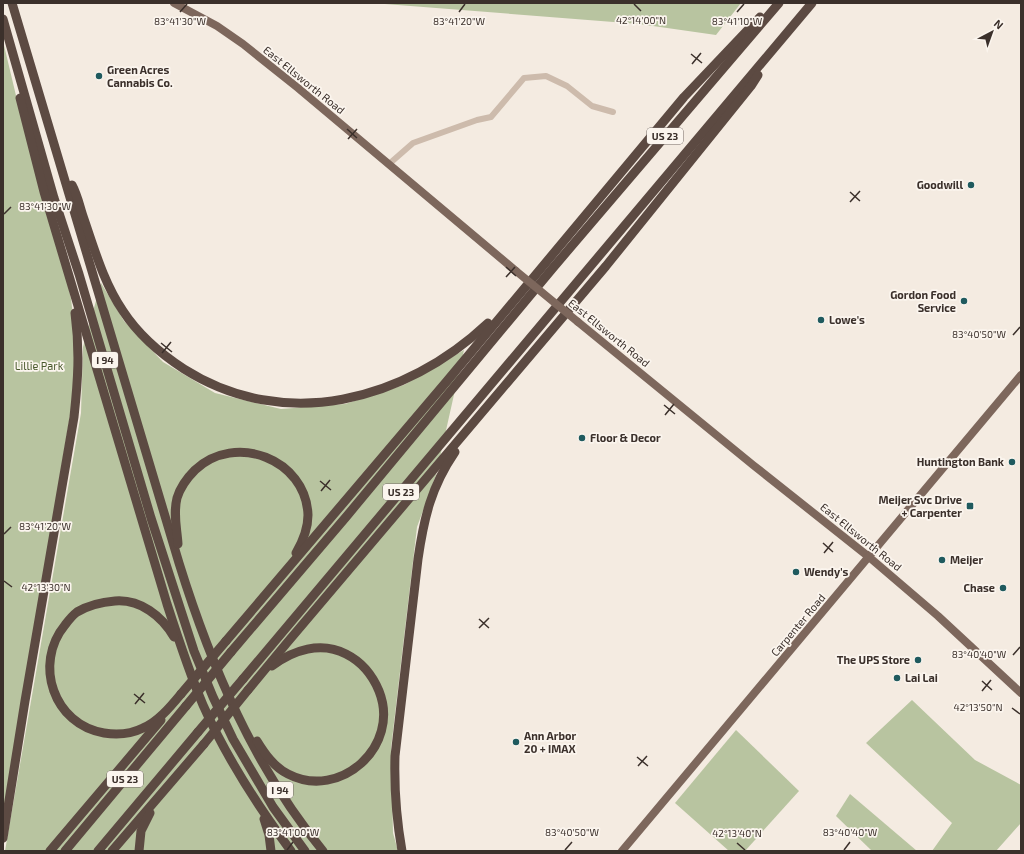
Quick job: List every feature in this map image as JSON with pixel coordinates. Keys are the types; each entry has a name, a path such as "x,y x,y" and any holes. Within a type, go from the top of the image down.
{"highway":[{"name":"I 94","path":"12,3 193,610 205,642 242,725 286,800 323,851"},
{"path":"50,851 684,97 755,22 778,3"},
{"name":"US 23","path":"64,851 351,511 552,269 778,3"},
{"name":"US 23","path":"98,851 812,3"},
{"name":"I 94","path":"3,19 54,198 79,274 151,518 194,651 213,697 234,739 273,807 305,851"},
{"path":"112,851 204,744 286,644 606,266 751,86 777,45"},
{"path":"18,68 18,88 30,140 71,284 182,652 204,706 232,760 257,803 291,851"},
{"path":"58,156 74,189 97,258 109,287 123,311 145,337 170,359 196,376 226,390 260,400 303,403 343,400 374,392 412,376 441,360 479,332 513,301"},
{"path":"3,838 74,417 79,370 79,349 71,284"},
{"path":"402,851 396,819 394,784 395,756 422,534 428,507 437,484 448,462 472,426"},
{"path":"179,563 175,512 177,498 181,488 190,475 200,465 214,457 230,452 249,452 264,456 289,472 298,484 304,498 308,515 306,532 285,571"},
{"path":"173,704 151,724 135,731 112,734 98,732 85,727 71,718 61,707 54,693 50,674 50,654 60,631 77,612 91,605 103,602 119,601 135,604 151,611 161,619 170,630 182,652"},
{"path":"242,725 252,733 272,762 288,774 307,780 321,781 336,778 350,772 361,764 371,754 383,728 384,713 381,696 375,681 371,674 360,663 341,652 326,648 299,650 286,656 261,674"},
{"path":"139,851 140,831 147,816 165,789"},
{"path":"257,803 268,828 271,851"}],"main road":[{"name":"East Ellsworth Road","path":"174,3 217,26 243,44 298,88 516,271 868,557 938,616 1021,693"},
{"name":"Carpenter Road","path":"622,851 1021,376"}],"street":[{"path":"389,164 413,143 477,120 491,117 524,78 546,76 566,86 592,106 613,112"}],"green space":[{"path":"372,3 741,3 716,35 639,24"},
{"name":"Lillie Park","path":"3,41 23,125 65,272 71,299 74,323 75,386 3,815"},
{"path":"101,283 124,321 163,362 215,393 281,409 345,404 404,385 464,350 436,475 417,527 391,748 393,833 398,851 5,851 81,413 83,347"},
{"path":"912,700 975,760 1021,785 1021,823 996,851 932,851 952,823 866,743"},
{"path":"736,730 799,791 745,851 729,851 675,803"},
{"path":"850,794 917,851 872,851 836,816"}],"place":[{"name":"Green Acres Cannabis Co.","path":"99,76"},
{"name":"Goodwill","path":"971,185"},
{"name":"Gordon Food Service","path":"964,301"},
{"name":"Lowe's","path":"821,320"},
{"name":"Floor & Decor","path":"582,438"},
{"name":"Huntington Bank","path":"1012,462"},
{"name":"Meijer Svc Drive + Carpenter","path":"970,506"},
{"name":"Meijer","path":"942,560"},
{"name":"Wendy's","path":"796,572"},
{"name":"Chase","path":"1003,588"},
{"name":"The UPS Store","path":"918,660"},
{"name":"Lai Lai","path":"897,678"},
{"name":"Ann Arbor 20 + IMAX","path":"516,742"}]}
